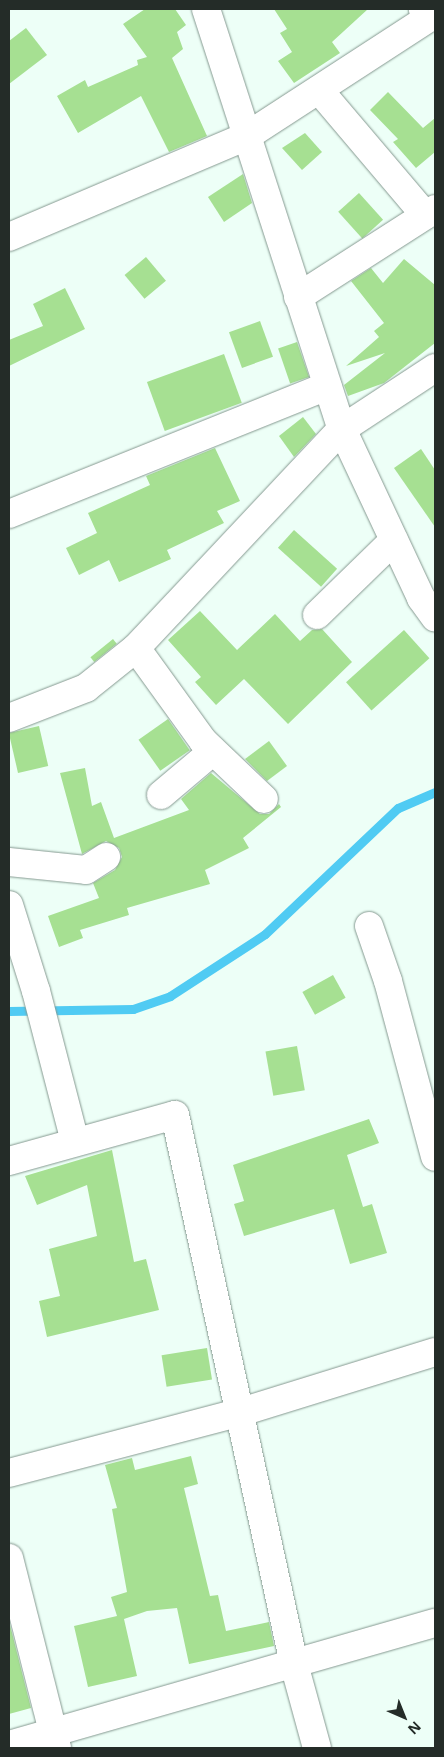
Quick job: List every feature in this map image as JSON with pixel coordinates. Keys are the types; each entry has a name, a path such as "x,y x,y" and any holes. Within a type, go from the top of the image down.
{"street":[{"path":"206,9 342,429 421,598 435,617"},
{"path":"9,237 248,136 430,18 423,9"},
{"path":"298,297 430,212 319,90"},
{"path":"9,718 86,688 136,648 342,429 435,368"},
{"path":"9,514 327,386"},
{"path":"317,615 394,540"},
{"path":"136,648 213,751 264,798"},
{"path":"161,795 213,751"},
{"path":"9,862 86,870 106,857"},
{"path":"9,905 36,991 74,1142"},
{"path":"369,926 388,981 435,1157"},
{"path":"9,1161 175,1115 238,1413 294,1664 317,1748"},
{"path":"9,1473 238,1413 435,1352"},
{"path":"9,1558 55,1740"},
{"path":"9,1744 55,1740 294,1664 435,1623"}],"building":[{"path":"145,9 175,9 186,25 177,32 183,49 172,58 207,136 169,152 141,96 78,133 57,96 85,80 88,87 138,65 137,60 147,57 123,24"},
{"path":"274,9 368,9 332,42 340,53 294,83 278,61 292,52 280,33 287,29"},
{"path":"26,28 47,55 9,84 9,41"},
{"path":"388,92 423,128 435,118 435,152 416,168 393,142 398,139 370,110"},
{"path":"305,133 322,152 302,170 282,148"},
{"path":"243,174 252,203 224,222 208,197"},
{"path":"359,193 383,220 362,238 338,212"},
{"path":"146,257 166,281 144,299 125,275"},
{"path":"404,259 435,285 435,343 384,383 348,396 344,385 385,353 346,366 379,337 374,331 384,323 351,281 371,268 383,283"},
{"path":"65,288 85,329 9,366 9,340 43,326 33,304"},
{"path":"260,321 273,357 242,368 229,332"},
{"path":"297,342 309,377 290,383 278,349"},
{"path":"224,354 242,403 165,431 147,382"},
{"path":"303,417 316,434 294,457 279,436"},
{"path":"215,448 240,501 217,511 224,523 167,550 171,559 119,582 109,560 79,575 66,548 97,533 88,513 150,485 146,476"},
{"path":"421,449 435,470 435,527 394,468"},
{"path":"294,530 337,569 321,587 278,548"},
{"path":"200,611 237,650 275,614 300,641 312,630 322,629 352,662 288,724 244,679 216,705 195,682 201,677 168,640"},
{"path":"404,630 429,658 371,710 346,682"},
{"path":"113,639 117,644 94,662 90,657"},
{"path":"168,719 190,750 160,771 139,740"},
{"path":"39,726 48,766 18,773 9,733"},
{"path":"269,741 287,766 267,781 245,759"},
{"path":"85,768 92,806 101,802 114,838 189,810 181,799 211,773 260,814 269,814 279,804 281,807 243,838 249,848 205,870 210,884 127,908 129,915 80,930 83,938 59,947 48,916 99,898 93,883 115,870 122,857 119,848 106,841 82,854 60,773"},
{"path":"333,975 346,998 315,1015 302,992"},
{"path":"297,1046 305,1090 273,1096 265,1052"},
{"path":"369,1119 379,1143 347,1155 363,1207 372,1204 387,1253 350,1264 334,1209 244,1236 234,1204 244,1201 233,1165"},
{"path":"112,1150 134,1262 146,1259 159,1310 47,1337 39,1301 60,1296 49,1249 97,1236 87,1185 37,1205 25,1176"},
{"path":"207,1348 212,1380 167,1387 162,1355"},
{"path":"191,1456 198,1484 184,1488 210,1596 218,1595 226,1631 269,1622 274,1646 189,1664 177,1608 147,1611 124,1619 137,1676 88,1687 74,1626 117,1616 111,1597 127,1592 112,1509 117,1508 105,1465 132,1458 135,1470"},
{"path":"9,1621 31,1708 9,1714"}],"waterway":[{"path":"9,1011 133,1009 170,996 265,934 398,808 435,792"}]}
